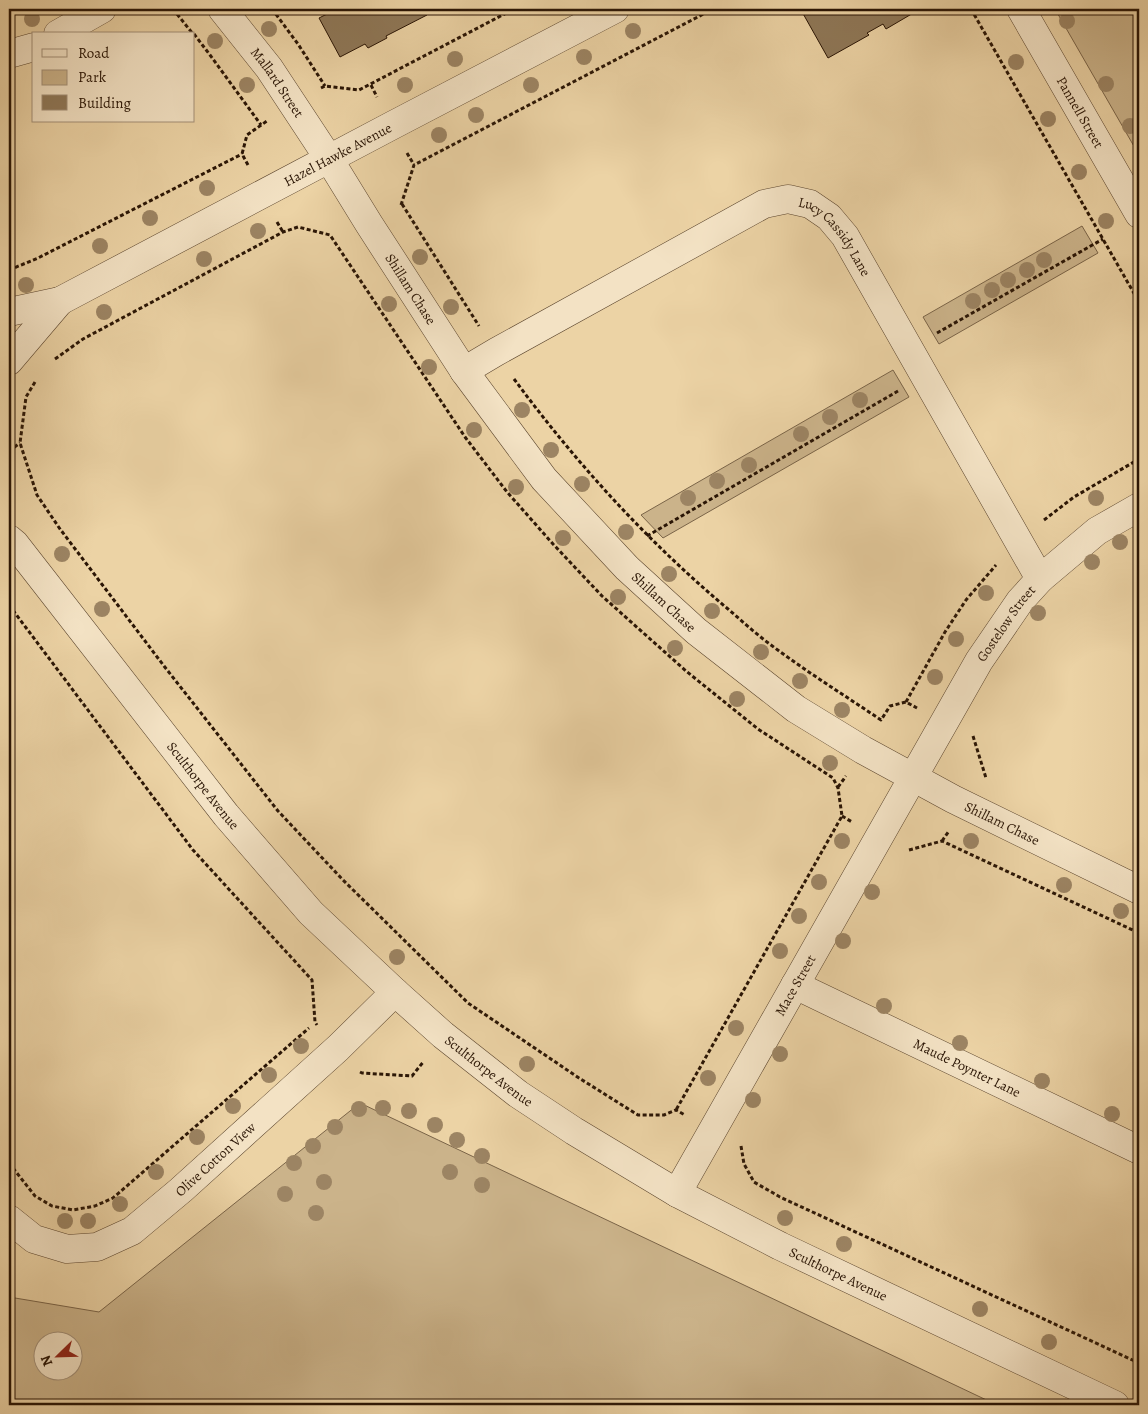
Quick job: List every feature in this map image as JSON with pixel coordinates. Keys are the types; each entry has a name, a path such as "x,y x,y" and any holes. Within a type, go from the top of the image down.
{"street":[{"path":"62,32 102,9"},
{"name":"Mallard Street","path":"222,9 269,68 329,159"},
{"name":"Hazel Hawke Avenue","path":"9,312 60,301 615,9"},
{"name":"Pannell Street","path":"1021,9 1139,214"},
{"path":"9,54 32,48"},
{"name":"Shillam Chase","path":"329,159 464,371 544,479 627,568 696,631 796,709 863,750 966,806 1139,890"},
{"name":"Lucy Cassidy Lane","path":"464,371 764,204 788,200 810,204 829,218 846,236 1040,579"},
{"name":"Hazel Hawke Avenue","path":"9,361 60,301"},
{"name":"Gostelow Street","path":"914,778 979,661 1020,601 1040,579 1097,531 1139,507"},
{"name":"Sculthorpe Avenue","path":"11,536 226,815 311,912 443,1035 518,1094 574,1131 677,1193 780,1246 1115,1405"},
{"name":"Mace Street","path":"677,1193 914,778"},
{"name":"Maude Poynter Lane","path":"795,985 1139,1150"},
{"name":"Olive Cotton View","path":"9,1218 34,1239 67,1249 97,1247 132,1231 181,1190 338,1048 395,992"}],"path":[{"path":"173,9 191,32"},
{"path":"272,9 298,44 325,86 359,90 514,9"},
{"path":"713,9 414,165 402,204 496,352 544,419 603,489 647,536 690,578 771,645 881,720 890,706 906,702"},
{"path":"971,9 1139,302"},
{"path":"9,270 38,258 242,154 246,135 261,125 195,36"},
{"path":"53,361 83,338 283,232 298,227 330,235 336,244"},
{"path":"930,337 1102,239"},
{"path":"36,382 26,397 20,443 37,495 60,529 164,666 278,811 343,880 468,1003 579,1078 638,1115 664,1115 676,1110 842,816"},
{"path":"647,536 902,389"},
{"path":"9,451 20,443"},
{"path":"9,605 193,850 312,980 315,1022 362,1074 412,1076 468,1003"},
{"path":"973,735 985,778 994,782"},
{"path":"906,851 942,841 1139,933"},
{"path":"9,1163 35,1196 52,1206 73,1210 95,1206 113,1198 315,1022"},
{"path":"676,1110 741,1146 744,1164 754,1182 780,1197 1139,1363"}],"green space":[{"path":"1055,9 1139,9 1139,155"},
{"path":"1082,226 1098,253 939,344 923,317"},
{"path":"893,370 909,397 663,538 641,515"},
{"path":"360,1103 997,1405 9,1405 9,1297 99,1312"}],"building":[{"path":"337,9 424,9 427,15 386,36 387,38 368,48 365,44 340,57 319,18"},
{"path":"913,9 915,12 886,29 883,24 867,33 869,35 828,58 801,10"}]}
